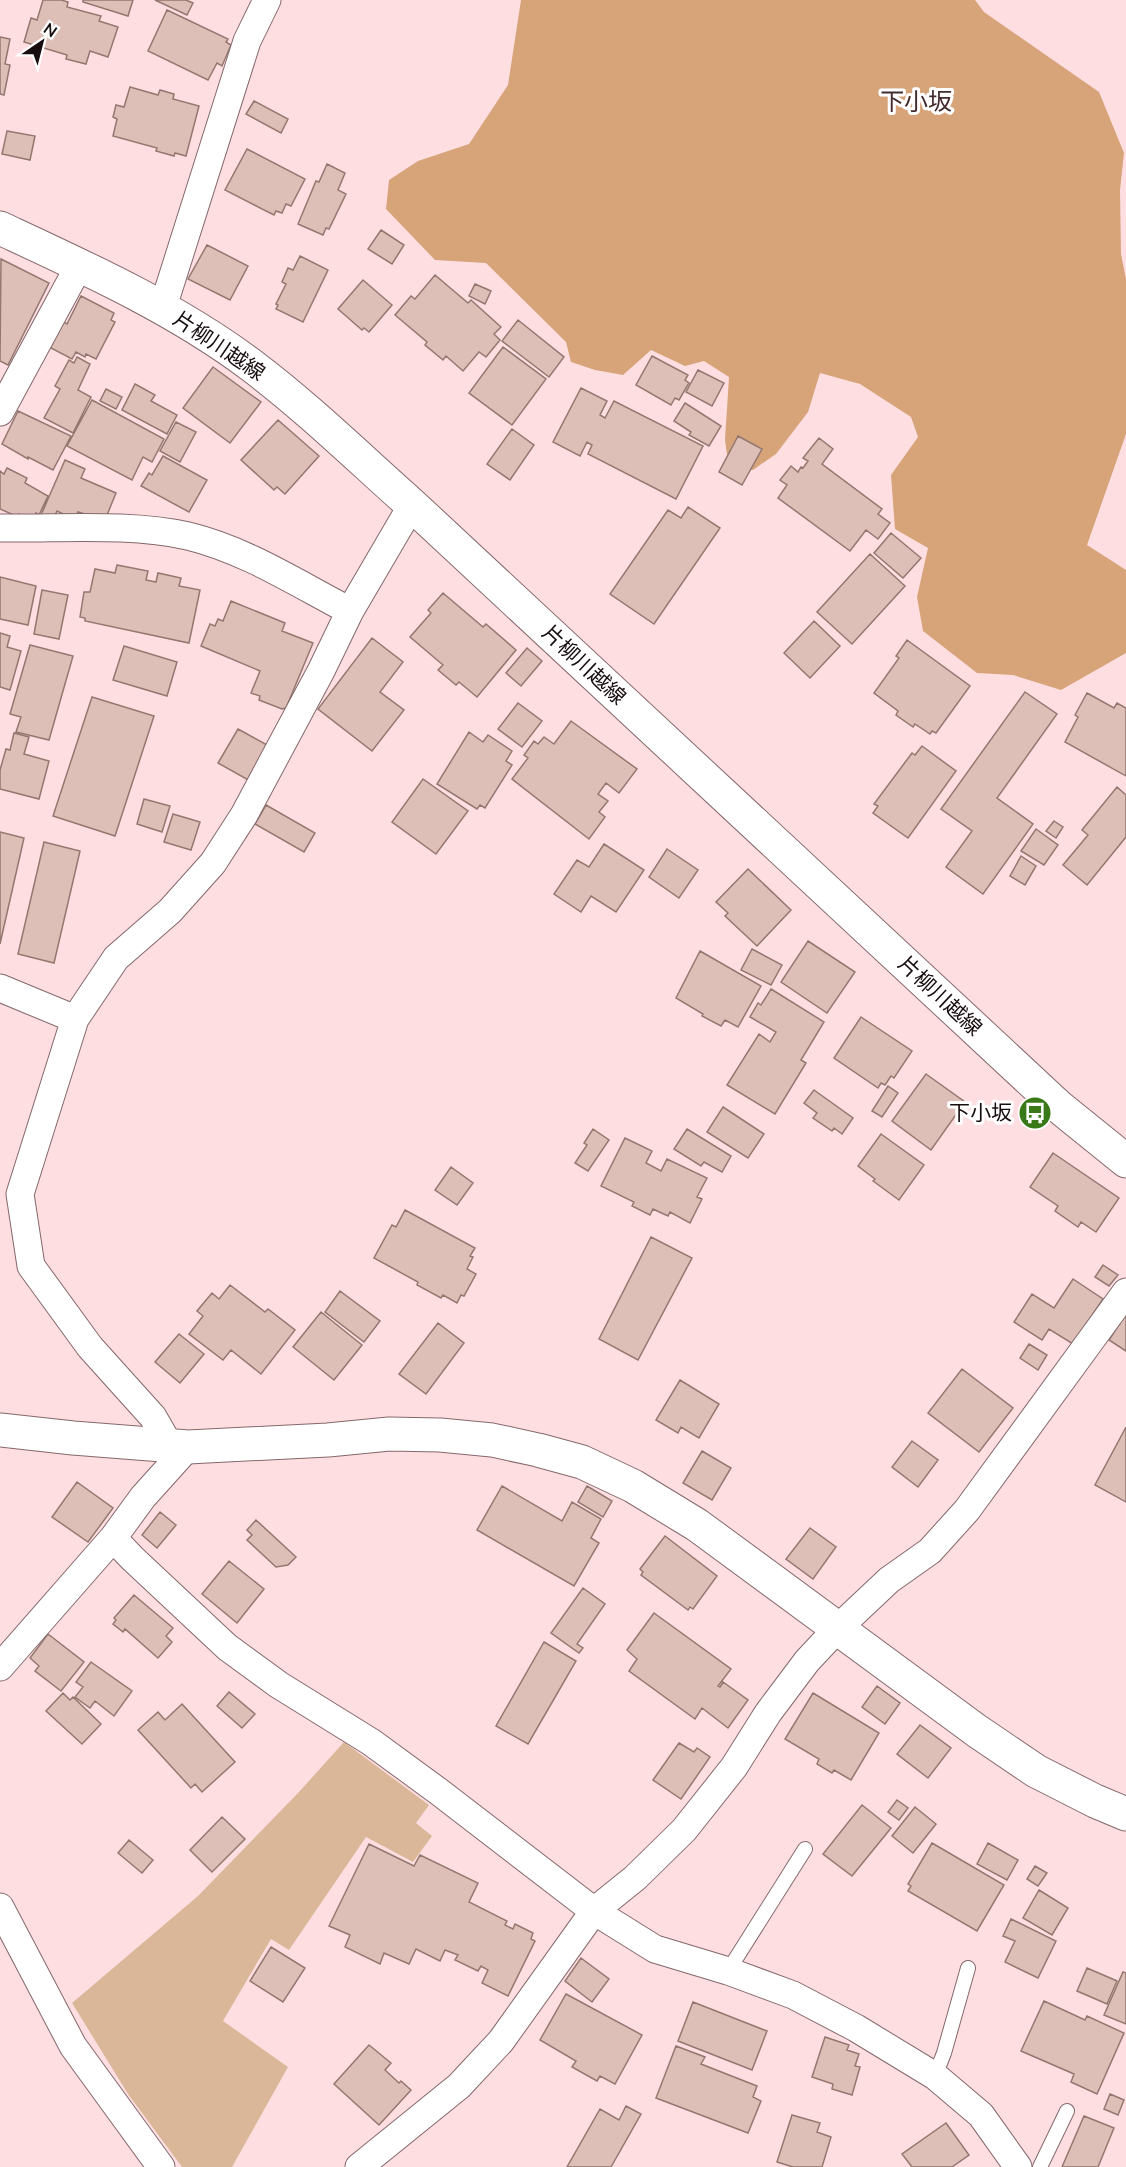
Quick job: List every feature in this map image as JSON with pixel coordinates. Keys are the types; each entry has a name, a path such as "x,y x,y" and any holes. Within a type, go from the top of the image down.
{"main road":[{"name":"片柳川越線","path":"0,228 163,308 250,365 324,426 412,505 1058,1106 1124,1155"},
{"path":"0,1430 178,1446 328,1440 389,1434 440,1435 492,1440 582,1462 633,1486 697,1525 977,1731 1036,1771 1126,1814"}],"street":[{"path":"163,308 247,41 267,0"},
{"path":"0,412 79,266"},
{"path":"0,1667 113,1538 178,1446 90,1347 31,1266 20,1194 75,1019 116,958 170,910 213,863 244,815 321,671 350,611 412,505"},
{"path":"0,528 125,529 187,536 237,552 350,611"},
{"path":"0,988 75,1019"},
{"path":"359,2167 459,2086 501,2041 594,1911 634,1878 684,1830 734,1767 768,1713 807,1661 889,1580 930,1551 967,1510 1126,1292"},
{"path":"113,1538 227,1647 279,1685 371,1742 448,1798 594,1911 655,1949 728,1971 793,1995 856,2028 935,2076 981,2115 1018,2167"},
{"path":"0,1907 73,2046 161,2167"}],"lane":[{"path":"728,1971 806,1849"},
{"path":"935,2076 944,2054 968,1968"},
{"path":"1040,2167 1067,2111"}],"shaded area":[{"path":"521,0 975,0 984,12 1099,92 1124,153 1120,190 1121,254 1126,279 1126,434 1087,545 1126,570 1126,653 1061,690 1013,675 977,673 923,631 917,597 928,548 895,529 891,475 918,437 911,417 860,384 820,373 808,412 776,454 753,470 728,462 725,440 729,377 704,361 685,366 651,350 623,375 595,370 571,362 566,342 486,263 435,260 386,209 389,180 418,161 469,144 508,85"},
{"path":"344,1742 429,1805 416,1823 432,1836 413,1862 366,1837 289,1950 271,1939 223,2021 288,2067 232,2167 182,2167 128,2094 72,2003 198,1896"}],"building":[{"path":"43,0 68,2 67,7 101,16 99,21 118,27 108,57 90,51 86,64 66,59 67,55 24,42 31,18 37,20"},
{"path":"83,0 133,0 128,16 83,2"},
{"path":"155,0 186,0 193,3 187,15"},
{"path":"167,10 228,39 226,42 231,45 222,66 217,63 208,80 148,51"},
{"path":"0,37 10,39 5,64 10,65 4,95 0,94"},
{"path":"130,87 158,95 160,90 174,94 173,99 199,106 186,156 175,153 174,156 156,151 157,148 113,136 117,119 113,117 116,105 124,107"},
{"path":"254,101 288,119 281,133 246,114"},
{"path":"7,131 35,136 30,160 2,154"},
{"path":"247,149 305,179 291,206 286,204 282,213 276,211 274,215 225,190"},
{"path":"327,164 345,173 338,190 346,194 329,229 326,228 323,235 298,224 316,181 319,182"},
{"path":"381,230 404,245 392,264 368,249"},
{"path":"207,245 248,266 230,300 188,279"},
{"path":"300,256 328,270 303,322 276,309 278,305 276,304 286,284 282,282 288,268 293,270"},
{"path":"1,259 49,283 8,365 0,361"},
{"path":"435,275 468,303 471,300 501,327 494,334 500,340 486,357 479,352 463,371 446,356 443,360 425,345 427,342 395,315 411,296 415,299"},
{"path":"363,280 392,305 369,332 364,328 362,330 338,309"},
{"path":"475,284 491,291 485,304 469,296"},
{"path":"81,296 114,313 111,320 115,322 96,359 76,352 72,359 49,347 62,321 67,324"},
{"path":"518,320 564,357 549,377 502,341"},
{"path":"503,347 546,379 512,425 469,393"},
{"path":"652,356 688,375 685,380 689,383 679,400 675,398 671,405 636,385"},
{"path":"77,357 90,364 78,390 91,397 73,433 44,418 60,389 55,386 69,360 74,363"},
{"path":"213,367 261,402 230,443 183,408"},
{"path":"698,370 724,383 712,406 686,392"},
{"path":"135,384 155,395 151,401 177,415 167,434 122,410"},
{"path":"581,388 607,401 600,415 605,418 614,401 703,446 676,499 588,454 592,445 587,442 580,456 553,442"},
{"path":"106,389 122,397 116,409 100,401"},
{"path":"92,400 164,439 152,462 143,457 132,480 67,446"},
{"path":"685,403 721,426 709,446 689,435 691,432 674,421"},
{"path":"18,411 71,436 53,470 2,444"},
{"path":"278,420 319,456 285,494 277,487 274,490 241,460"},
{"path":"176,422 196,432 180,462 160,451"},
{"path":"512,429 534,445 510,480 487,464"},
{"path":"738,436 762,449 742,485 719,472"},
{"path":"819,438 833,449 822,464 882,509 878,514 890,523 878,539 866,530 850,551 778,498 787,485 780,480 791,466 798,472 801,467 803,468 808,461 803,458"},
{"path":"163,456 207,480 189,512 141,486 149,473 152,475"},
{"path":"65,460 85,469 81,478 116,493 105,520 78,512 74,519 57,511 53,520 41,515"},
{"path":"7,468 27,478 25,483 48,496 39,515 36,513 33,521 0,509 0,471 4,474"},
{"path":"688,507 720,528 654,624 610,594 668,510 681,518"},
{"path":"891,533 921,558 903,578 874,553"},
{"path":"870,554 905,586 852,644 817,612"},
{"path":"117,565 148,571 146,580 156,582 158,573 181,578 179,586 200,590 189,643 85,621 85,618 80,617 84,592 90,592 95,569 115,573"},
{"path":"0,577 36,586 28,625 0,619"},
{"path":"42,590 68,595 59,639 34,634"},
{"path":"443,593 483,627 486,624 516,650 477,697 459,682 456,685 438,670 443,665 410,637 431,613 428,610"},
{"path":"231,601 285,623 282,631 313,643 286,708 282,709 259,700 260,696 251,693 260,671 201,646 210,624 215,626 218,619 223,621"},
{"path":"814,621 840,646 810,678 784,653"},
{"path":"0,633 10,636 7,647 21,651 10,690 0,687"},
{"path":"372,638 403,662 380,692 404,710 372,751 318,709"},
{"path":"907,640 970,686 936,733 932,731 930,734 915,724 913,727 896,715 898,711 874,693 899,658 896,656"},
{"path":"30,645 73,656 49,740 16,732 21,717 10,714"},
{"path":"124,646 177,662 167,696 113,680"},
{"path":"527,648 542,661 521,686 506,673"},
{"path":"1025,692 1057,714 997,798 1033,824 983,894 946,867 972,831 941,809"},
{"path":"1087,693 1114,708 1117,703 1126,708 1126,776 1065,742 1078,717 1075,715"},
{"path":"92,697 154,716 115,836 53,816"},
{"path":"518,703 542,721 522,747 498,729"},
{"path":"571,721 637,769 619,793 606,783 598,794 608,801 599,812 605,817 589,839 512,779 528,758 524,755 534,741 538,744 544,737 554,744"},
{"path":"238,729 269,746 250,781 218,763"},
{"path":"469,732 483,742 488,735 512,751 506,761 512,765 485,808 480,805 477,809 437,784"},
{"path":"14,733 29,737 24,754 49,761 39,799 0,789 0,770 6,749 10,750"},
{"path":"922,746 956,771 908,838 873,813 878,806 874,804 912,753 915,755"},
{"path":"423,779 468,811 436,854 392,822"},
{"path":"1117,787 1126,795 1126,837 1087,885 1063,865 1088,835 1082,830"},
{"path":"144,799 170,806 162,832 137,824"},
{"path":"266,805 315,833 304,852 255,824"},
{"path":"173,814 200,822 191,850 164,842"},
{"path":"1054,821 1063,827 1056,838 1046,831"},
{"path":"1036,829 1058,845 1044,865 1021,851"},
{"path":"0,832 24,838 0,944"},
{"path":"44,842 80,851 54,963 18,954"},
{"path":"604,844 644,870 616,912 591,896 581,912 554,894 577,860 589,867"},
{"path":"667,849 698,870 679,898 649,877"},
{"path":"1021,856 1036,866 1025,885 1010,876"},
{"path":"748,869 791,910 757,946 725,916 728,913 716,902"},
{"path":"808,941 855,972 827,1013 781,982"},
{"path":"752,949 782,965 771,985 741,970"},
{"path":"700,951 761,986 738,1027 725,1020 721,1026 676,998"},
{"path":"771,989 824,1022 801,1060 806,1063 775,1114 727,1085 759,1034 770,1042 776,1032 750,1017 758,1003 761,1005"},
{"path":"861,1017 912,1051 894,1078 891,1076 885,1085 881,1083 878,1088 834,1058"},
{"path":"926,1074 965,1102 931,1150 892,1121"},
{"path":"888,1086 898,1093 882,1117 872,1111"},
{"path":"814,1090 853,1118 842,1134 834,1128 832,1131 813,1118 817,1113 804,1103"},
{"path":"723,1107 764,1134 748,1158 707,1132"},
{"path":"593,1129 609,1140 588,1171 575,1163 587,1145 584,1143"},
{"path":"687,1129 731,1156 722,1172 704,1162 701,1166 674,1149"},
{"path":"881,1134 924,1165 899,1200 873,1181 875,1179 858,1166"},
{"path":"625,1138 652,1151 646,1163 661,1171 667,1159 707,1178 697,1197 702,1199 690,1223 670,1212 668,1216 653,1209 650,1215 632,1206 634,1202 601,1186"},
{"path":"1053,1153 1119,1198 1096,1232 1081,1222 1078,1227 1055,1211 1058,1206 1030,1187"},
{"path":"451,1167 473,1183 457,1205 435,1190"},
{"path":"405,1210 475,1248 470,1256 473,1257 467,1269 476,1274 464,1296 461,1295 457,1303 443,1295 441,1298 417,1285 418,1282 374,1258 392,1225 396,1227"},
{"path":"651,1237 692,1258 638,1360 599,1339"},
{"path":"1103,1265 1118,1275 1109,1286 1095,1277"},
{"path":"1073,1279 1103,1299 1073,1344 1049,1329 1042,1340 1014,1322 1032,1294 1054,1308"},
{"path":"230,1285 265,1312 268,1309 295,1330 261,1374 231,1350 223,1360 189,1334 203,1316 197,1311 212,1293 219,1299"},
{"path":"340,1291 380,1321 364,1342 325,1312"},
{"path":"321,1312 362,1345 334,1380 293,1347"},
{"path":"1126,1314 1126,1351 1109,1340"},
{"path":"438,1323 464,1343 426,1394 399,1374"},
{"path":"179,1334 204,1354 180,1383 155,1362"},
{"path":"1029,1344 1047,1355 1038,1370 1020,1358"},
{"path":"962,1369 1013,1408 979,1452 928,1413"},
{"path":"680,1380 719,1404 699,1438 681,1427 678,1433 656,1420"},
{"path":"1126,1427 1126,1502 1095,1485"},
{"path":"912,1441 938,1460 918,1487 892,1467"},
{"path":"702,1451 731,1468 712,1500 683,1483"},
{"path":"77,1482 113,1508 88,1542 52,1517"},
{"path":"502,1486 562,1521 572,1502 601,1519 591,1538 599,1543 574,1586 477,1530"},
{"path":"587,1486 612,1501 603,1517 578,1502"},
{"path":"160,1512 176,1525 157,1548 142,1535"},
{"path":"256,1520 296,1557 288,1565 276,1567 247,1540 252,1535 247,1530"},
{"path":"810,1528 836,1547 813,1579 786,1559"},
{"path":"665,1536 717,1576 693,1609 690,1607 688,1610 641,1575 643,1572 640,1569"},
{"path":"229,1561 264,1589 237,1623 202,1594"},
{"path":"583,1588 605,1604 577,1644 583,1648 579,1653 551,1633"},
{"path":"134,1595 173,1628 166,1636 172,1642 158,1658 125,1629 123,1632 113,1624 116,1620 114,1618"},
{"path":"654,1613 731,1669 718,1686 720,1687 723,1682 748,1700 728,1728 702,1708 695,1719 629,1671 637,1659 627,1650"},
{"path":"48,1634 84,1662 61,1691 35,1671 39,1666 30,1658"},
{"path":"544,1642 576,1661 528,1744 496,1726"},
{"path":"91,1662 132,1691 114,1716 95,1701 90,1708 75,1697 83,1687 76,1682"},
{"path":"877,1686 900,1703 885,1724 862,1707"},
{"path":"229,1692 255,1714 242,1728 217,1706"},
{"path":"63,1693 70,1700 73,1697 101,1724 82,1744 46,1711"},
{"path":"813,1693 879,1733 851,1780 834,1770 832,1773 817,1764 819,1759 785,1739"},
{"path":"182,1704 235,1762 202,1792 195,1784 191,1788 138,1730 158,1712 165,1720"},
{"path":"920,1725 951,1748 928,1778 897,1754"},
{"path":"679,1743 694,1752 697,1748 710,1757 681,1799 653,1780"},
{"path":"897,1800 908,1808 899,1820 888,1812"},
{"path":"862,1805 891,1828 852,1876 823,1854"},
{"path":"915,1807 936,1824 913,1853 892,1836"},
{"path":"222,1817 245,1839 212,1872 190,1850"},
{"path":"129,1840 153,1860 142,1873 118,1853"},
{"path":"932,1843 1004,1885 977,1931 908,1891 911,1886 908,1884"},
{"path":"988,1843 1018,1860 1007,1880 977,1864"},
{"path":"369,1844 414,1866 420,1855 478,1883 469,1902 507,1921 505,1925 513,1929 515,1924 533,1933 531,1939 535,1941 508,1996 482,1983 488,1970 481,1966 478,1971 455,1960 458,1955 445,1950 440,1961 416,1949 409,1964 384,1953 380,1964 345,1947 350,1935 329,1926"},
{"path":"1035,1866 1047,1873 1038,1886 1027,1879"},
{"path":"1039,1890 1068,1908 1052,1935 1023,1918"},
{"path":"1011,1919 1056,1941 1038,1978 1005,1962 1015,1941 1003,1936"},
{"path":"271,1947 305,1968 283,2002 250,1981"},
{"path":"581,1958 609,1979 592,2002 565,1981"},
{"path":"1087,1968 1117,1981 1107,2004 1077,1991"},
{"path":"1123,1972 1126,1973 1126,2024 1104,2015"},
{"path":"566,1994 642,2035 615,2084 600,2076 597,2081 572,2067 576,2061 540,2040"},
{"path":"1044,2001 1085,2020 1087,2016 1124,2033 1097,2094 1071,2082 1074,2074 1021,2051"},
{"path":"693,2002 767,2031 752,2070 678,2041"},
{"path":"825,2037 849,2045 847,2050 859,2054 855,2066 860,2067 852,2095 832,2089 833,2084 812,2077"},
{"path":"369,2045 391,2063 385,2070 411,2090 379,2125 334,2084"},
{"path":"676,2046 705,2057 701,2064 757,2086 753,2097 761,2101 748,2133 656,2098"},
{"path":"1110,2094 1124,2100 1118,2115 1104,2109"},
{"path":"626,2106 641,2114 611,2167 567,2167 600,2109 619,2120"},
{"path":"792,2115 820,2123 817,2132 831,2137 822,2167 793,2167 777,2162"},
{"path":"1084,2116 1114,2128 1098,2167 1062,2167"},
{"path":"946,2123 969,2155 952,2167 912,2167 902,2154"}],"place":[{"name":"下小坂","path":"1035,1113"}],"district":[{"name":"下小坂","path":"916,102"}]}
